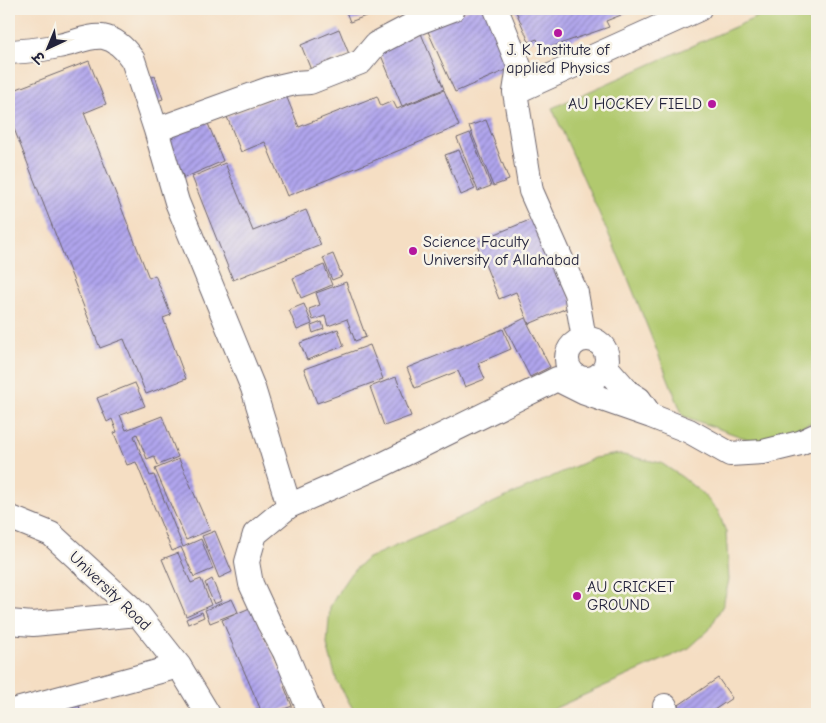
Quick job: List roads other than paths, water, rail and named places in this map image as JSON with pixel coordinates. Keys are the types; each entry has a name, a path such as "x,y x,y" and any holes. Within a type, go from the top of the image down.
{"street":[{"path":"156,130 269,89 295,83 310,82 361,62 376,44 416,23 453,9"},
{"path":"496,9 519,66 515,92 531,191 576,294 578,342"},
{"path":"515,92 699,9"},
{"path":"9,52 34,51 93,37 105,37 126,50 133,60 177,202 253,388 289,506"},
{"path":"312,714 285,652 251,584 247,562 255,534 289,506 384,464 563,374 583,380 597,377 606,367 606,353 597,342 590,340 578,342 568,350 563,374"},
{"path":"606,367 628,392 639,399 651,416"},
{"path":"563,374 585,393 689,431 730,454 763,452 800,443 817,435"},
{"name":"University Road","path":"9,517 51,534 138,614 179,666 208,714"},
{"path":"9,622 33,624 138,614"},
{"path":"9,712 179,666"}],"place":[{"name":"J. K Institute of applied Physics","path":"558,33"},
{"name":"AU HOCKEY FIELD","path":"712,104"},
{"name":"Science Faculty University of Allahabad","path":"413,251"},
{"name":"AU CRICKET GROUND","path":"577,596"}]}
